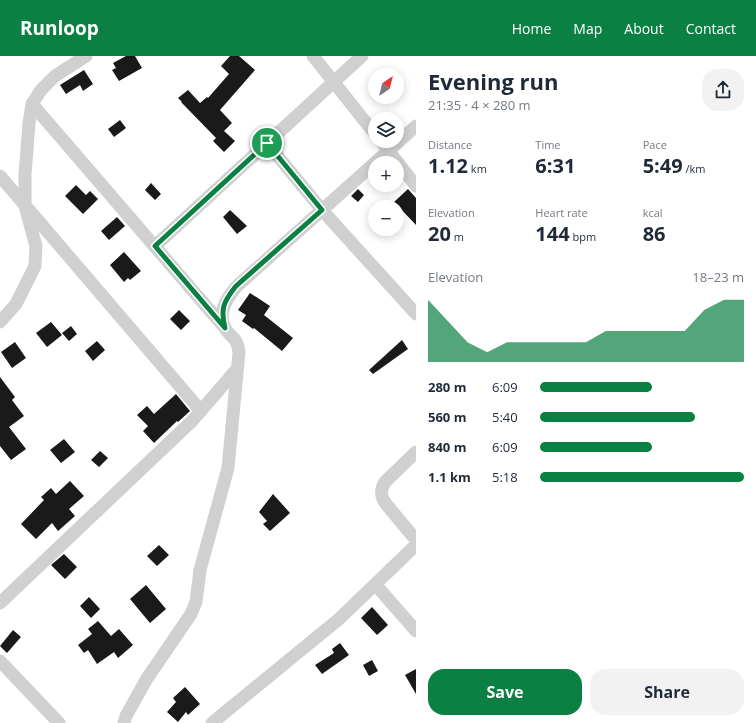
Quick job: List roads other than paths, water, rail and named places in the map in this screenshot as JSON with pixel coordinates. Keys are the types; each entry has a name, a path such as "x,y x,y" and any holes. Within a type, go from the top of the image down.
{"street":[{"path":"0,322 16,304 35,266 36,246 24,206 29,123 32,104 41,90 55,76 86,56"},
{"path":"313,56 368,125"},
{"path":"155,246 362,56"},
{"path":"32,104 238,343 239,352 228,468 200,570 196,602 191,614 146,680 126,716 124,723"},
{"path":"404,133 416,126"},
{"path":"267,143 322,210 416,314"},
{"path":"225,328 222,317 223,308 226,299 236,286 322,210 382,148"},
{"path":"387,148 416,186"},
{"path":"0,176 24,206 201,411"},
{"path":"0,603 201,411 237,370"},
{"path":"416,452 385,482 381,493 382,499 416,540"},
{"path":"212,723 339,619 416,545"},
{"path":"375,584 416,631"},
{"path":"0,661 59,723"}]}
